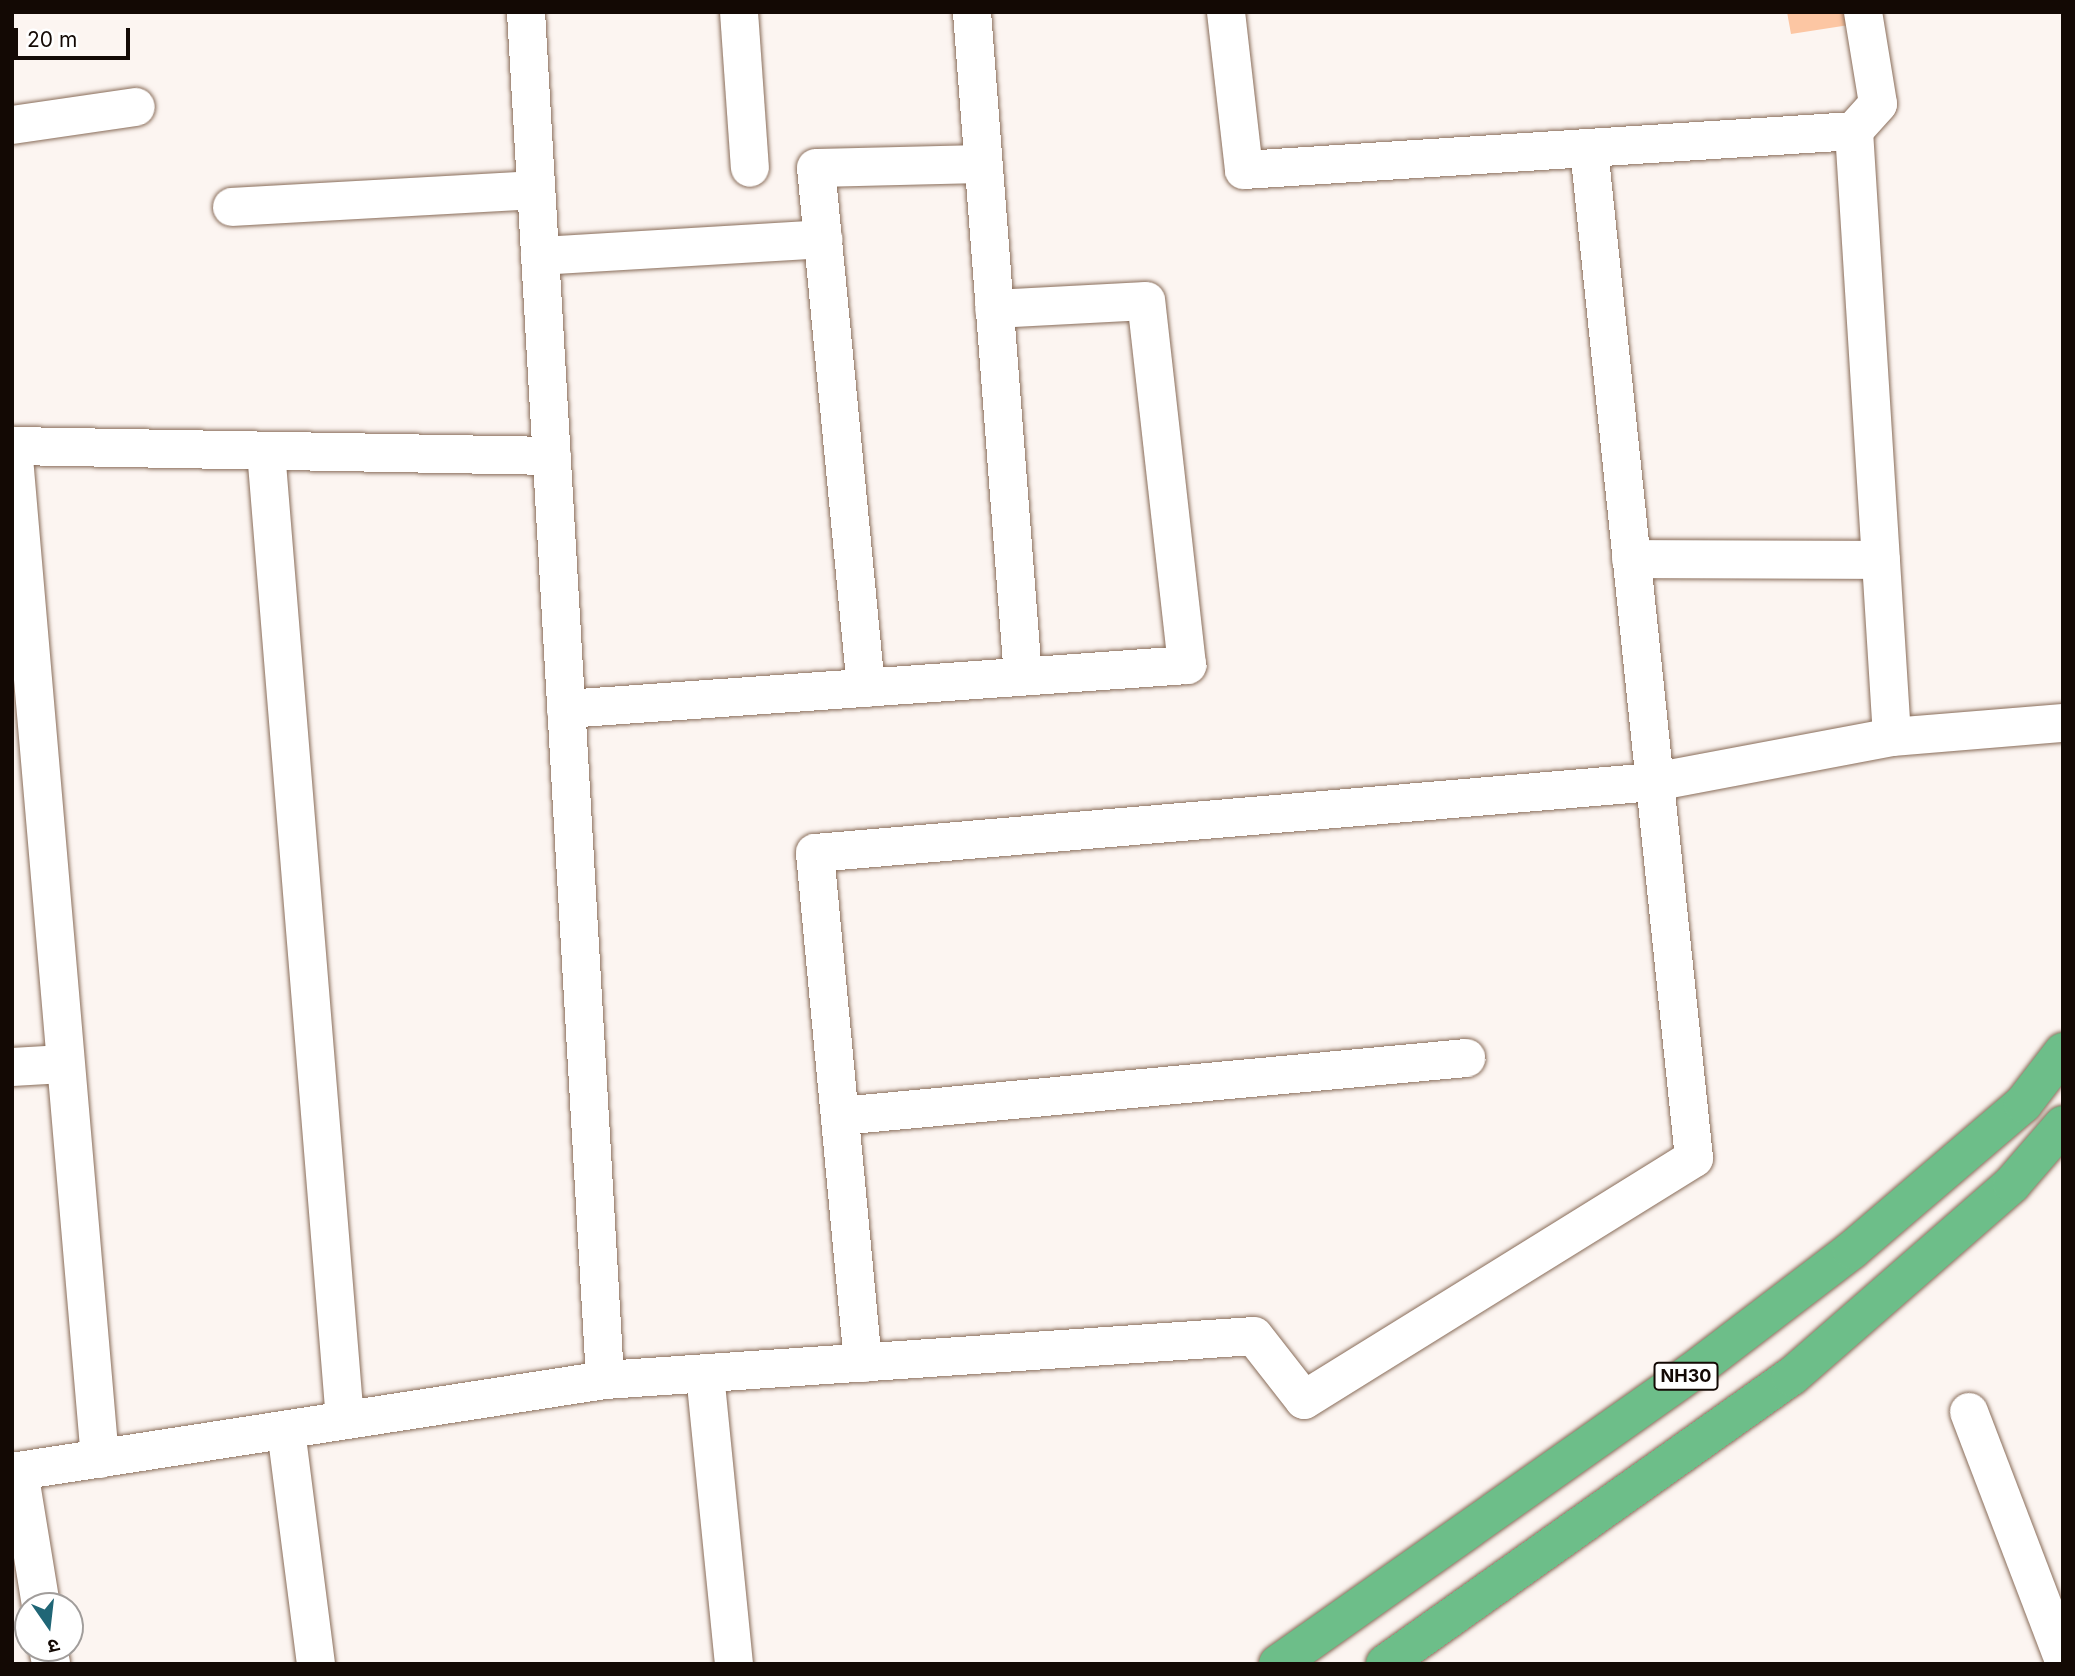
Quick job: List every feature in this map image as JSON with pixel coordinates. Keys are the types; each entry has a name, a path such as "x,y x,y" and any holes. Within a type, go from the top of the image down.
{"highway":[{"name":"NH30","path":"1278,1664 1692,1372 1852,1250 2023,1104 2063,1052"},
{"path":"1385,1664 1791,1377 2012,1184 2063,1125"}],"street":[{"path":"526,12 605,1380"},
{"path":"739,12 750,168"},
{"path":"972,12 1023,676"},
{"path":"1226,12 1244,170 1854,131 1878,104 1863,12"},
{"path":"12,125 136,107"},
{"path":"1854,131 1892,737"},
{"path":"38,1592 16,1472 605,1380 1254,1336 1304,1399 1694,1158 1589,148"},
{"path":"866,688 816,168 983,164"},
{"path":"233,207 536,190"},
{"path":"540,257 823,239"},
{"path":"566,709 1186,665 1146,301 995,309"},
{"path":"100,1458 19,594 13,446 551,456"},
{"path":"266,451 345,1420"},
{"path":"1631,559 1881,560"},
{"path":"863,1363 816,853 1654,782 1892,737 2063,723"},
{"path":"840,1116 1466,1058"},
{"path":"12,1067 64,1064"},
{"path":"705,1374 734,1664"},
{"path":"1969,1412 2063,1658"},
{"path":"286,1430 316,1664"}],"building":[{"path":"1787,12 1860,12 1862,23 1791,34"}]}
